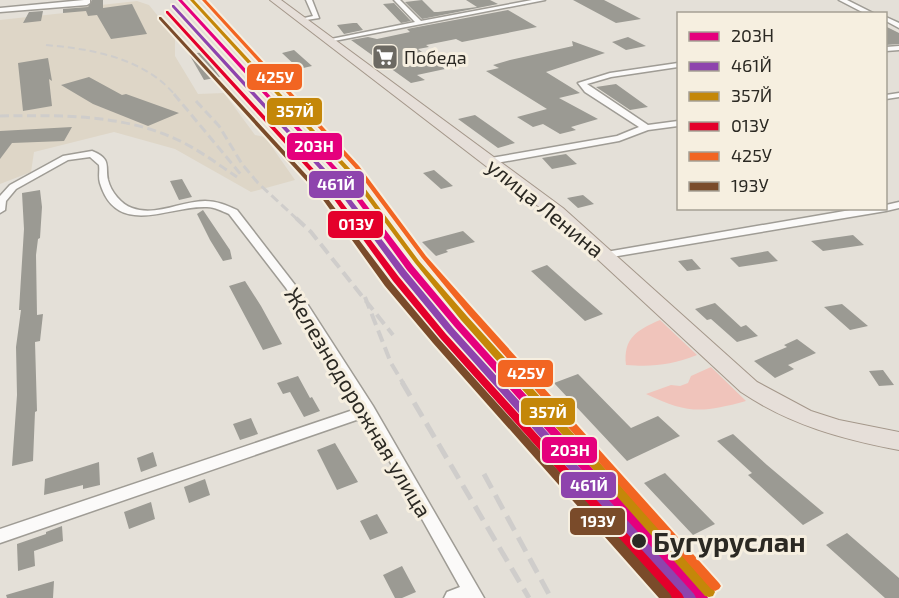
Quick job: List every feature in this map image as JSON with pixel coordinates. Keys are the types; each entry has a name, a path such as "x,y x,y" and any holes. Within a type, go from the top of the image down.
{"main road":[{"name":"улица Ленина","path":"275,0 557,212 749,387 789,412 812,421 840,430 899,441"}],"street":[{"path":"302,20 318,17 309,0"},
{"path":"397,0 420,23"},
{"path":"487,0 498,8"},
{"path":"329,40 542,0"},
{"path":"842,0 868,12"},
{"path":"0,10 87,2"},
{"path":"646,128 582,84 610,75 677,65"},
{"path":"491,161 619,138 646,128 677,124"},
{"name":"Железнодорожная улица","path":"0,210 1,201 13,187 66,158 92,154 101,161 104,167 103,177 107,191 125,209 136,212 157,211 185,205 206,204 224,206 233,212 291,287 368,410 474,594"},
{"path":"606,255 872,210"},
{"path":"0,536 368,410"},
{"path":"453,598 474,594"}],"shaded area":[{"path":"137,1 149,5 175,37 175,56 198,94 224,93 255,135 265,137 295,180 251,192 175,149 114,132 34,152 31,172 0,184 0,20 64,13 65,9"},
{"path":"660,320 697,355 662,364 626,365 627,348 633,336"},
{"path":"711,367 746,401 718,408 695,410 673,405 646,394 671,385 680,386 688,383 691,376"}],"building":[{"path":"92,0 103,0 103,8 132,4 147,34 111,39 97,15 88,16 86,11 63,13 63,9 88,7"},
{"path":"422,0 434,12 477,7 466,0 490,0 498,4 422,19 405,2"},
{"path":"573,0 604,0 641,19 616,23"},
{"path":"394,3 411,21 401,23 383,4"},
{"path":"508,10 537,27 462,42 456,39 426,45 429,47 418,49 445,69 417,75 425,80 411,83 351,40 368,37 377,39 410,32 407,29"},
{"path":"43,11 41,21 23,23 29,12"},
{"path":"357,23 363,30 344,34 337,25"},
{"path":"887,27 899,33 899,44 887,45"},
{"path":"628,37 646,46 626,50 612,42"},
{"path":"572,41 605,53 546,72 580,93 559,98 598,119 571,127 576,130 560,134 543,124 533,127 517,117 547,109 486,71 499,68 493,65 510,60 573,46"},
{"path":"294,50 312,66 299,69 282,53"},
{"path":"205,52 220,77 204,80 189,54"},
{"path":"48,58 52,81 49,79 52,106 23,111 18,63"},
{"path":"89,77 122,95 126,94 179,113 148,126 93,104 61,85"},
{"path":"616,84 648,107 630,110 596,87"},
{"path":"475,115 515,143 498,148 458,119"},
{"path":"72,127 64,141 12,143 0,159 0,131"},
{"path":"566,154 577,164 552,169 542,158"},
{"path":"434,170 453,186 441,189 423,173"},
{"path":"182,179 192,197 179,200 170,181"},
{"path":"40,190 42,207 40,238 36,255 37,315 43,314 40,341 35,342 37,411 35,412 33,461 12,466 17,395 16,347 21,310 19,310 24,229 22,193"},
{"path":"583,195 594,204 578,208 567,198"},
{"path":"203,210 230,250 232,259 223,261 210,240 197,214"},
{"path":"463,231 475,242 446,250 448,252 436,256 422,242"},
{"path":"853,235 864,245 823,251 811,241"},
{"path":"768,251 778,261 739,267 730,258"},
{"path":"692,259 701,269 687,271 678,261"},
{"path":"547,265 603,314 585,321 531,271"},
{"path":"245,281 282,344 263,350 229,286"},
{"path":"715,303 741,327 746,325 758,336 737,342 711,319 707,320 695,309"},
{"path":"842,304 868,326 850,330 824,307"},
{"path":"797,339 816,353 788,365 794,369 775,378 754,361 787,347 784,345"},
{"path":"883,370 894,385 879,386 869,371"},
{"path":"578,374 631,428 658,416 680,436 627,461 554,383"},
{"path":"298,376 320,411 304,417 290,392 283,394 277,383"},
{"path":"251,418 258,434 240,440 233,424"},
{"path":"733,434 824,513 803,525 748,475 752,473 717,441"},
{"path":"335,443 358,482 337,490 317,450"},
{"path":"153,452 157,466 141,472 137,458"},
{"path":"99,462 100,485 83,489 83,485 44,495 45,479"},
{"path":"665,473 715,524 693,535 644,483"},
{"path":"205,479 210,495 189,503 184,487"},
{"path":"151,502 155,519 129,529 124,512"},
{"path":"377,514 388,533 370,540 360,521"},
{"path":"62,526 63,541 34,551 35,566 18,571 17,544"},
{"path":"847,533 899,578 899,598 885,598 826,545"},
{"path":"402,566 416,592 402,598 395,598 383,575"},
{"path":"54,581 53,598 7,598 6,595"}],"railway":[{"path":"46,45 81,49 133,64 162,82 174,94"},
{"path":"174,94 243,177"},
{"path":"196,101 219,126 242,164 258,183 298,220"},
{"path":"0,116 70,116 139,126 182,142 237,177"},
{"path":"296,218 311,232 367,303"},
{"path":"365,297 367,303"},
{"path":"367,303 393,335"},
{"path":"367,303 391,363 403,383"},
{"path":"402,382 529,598"},
{"path":"484,474 551,598"}],"transit line":[{"name":"203Н","path":"180,0 344,179 410,268 457,324 702,598"},
{"name":"357Й","path":"192,0 351,173 417,262 464,318 709,592"},
{"name":"425У","path":"204,0 357,167 424,257 715,586"},
{"name":"461Й","path":"173,6 337,185 403,273 450,330 690,598"},
{"name":"013У","path":"167,12 330,190 396,279 443,336 678,598"},
{"name":"193У","path":"160,18 323,196 388,284 436,341 666,598"}],"place":[{"name":"Победа","path":"385,57"},
{"name":"Бугуруслан","path":"639,541"}]}
